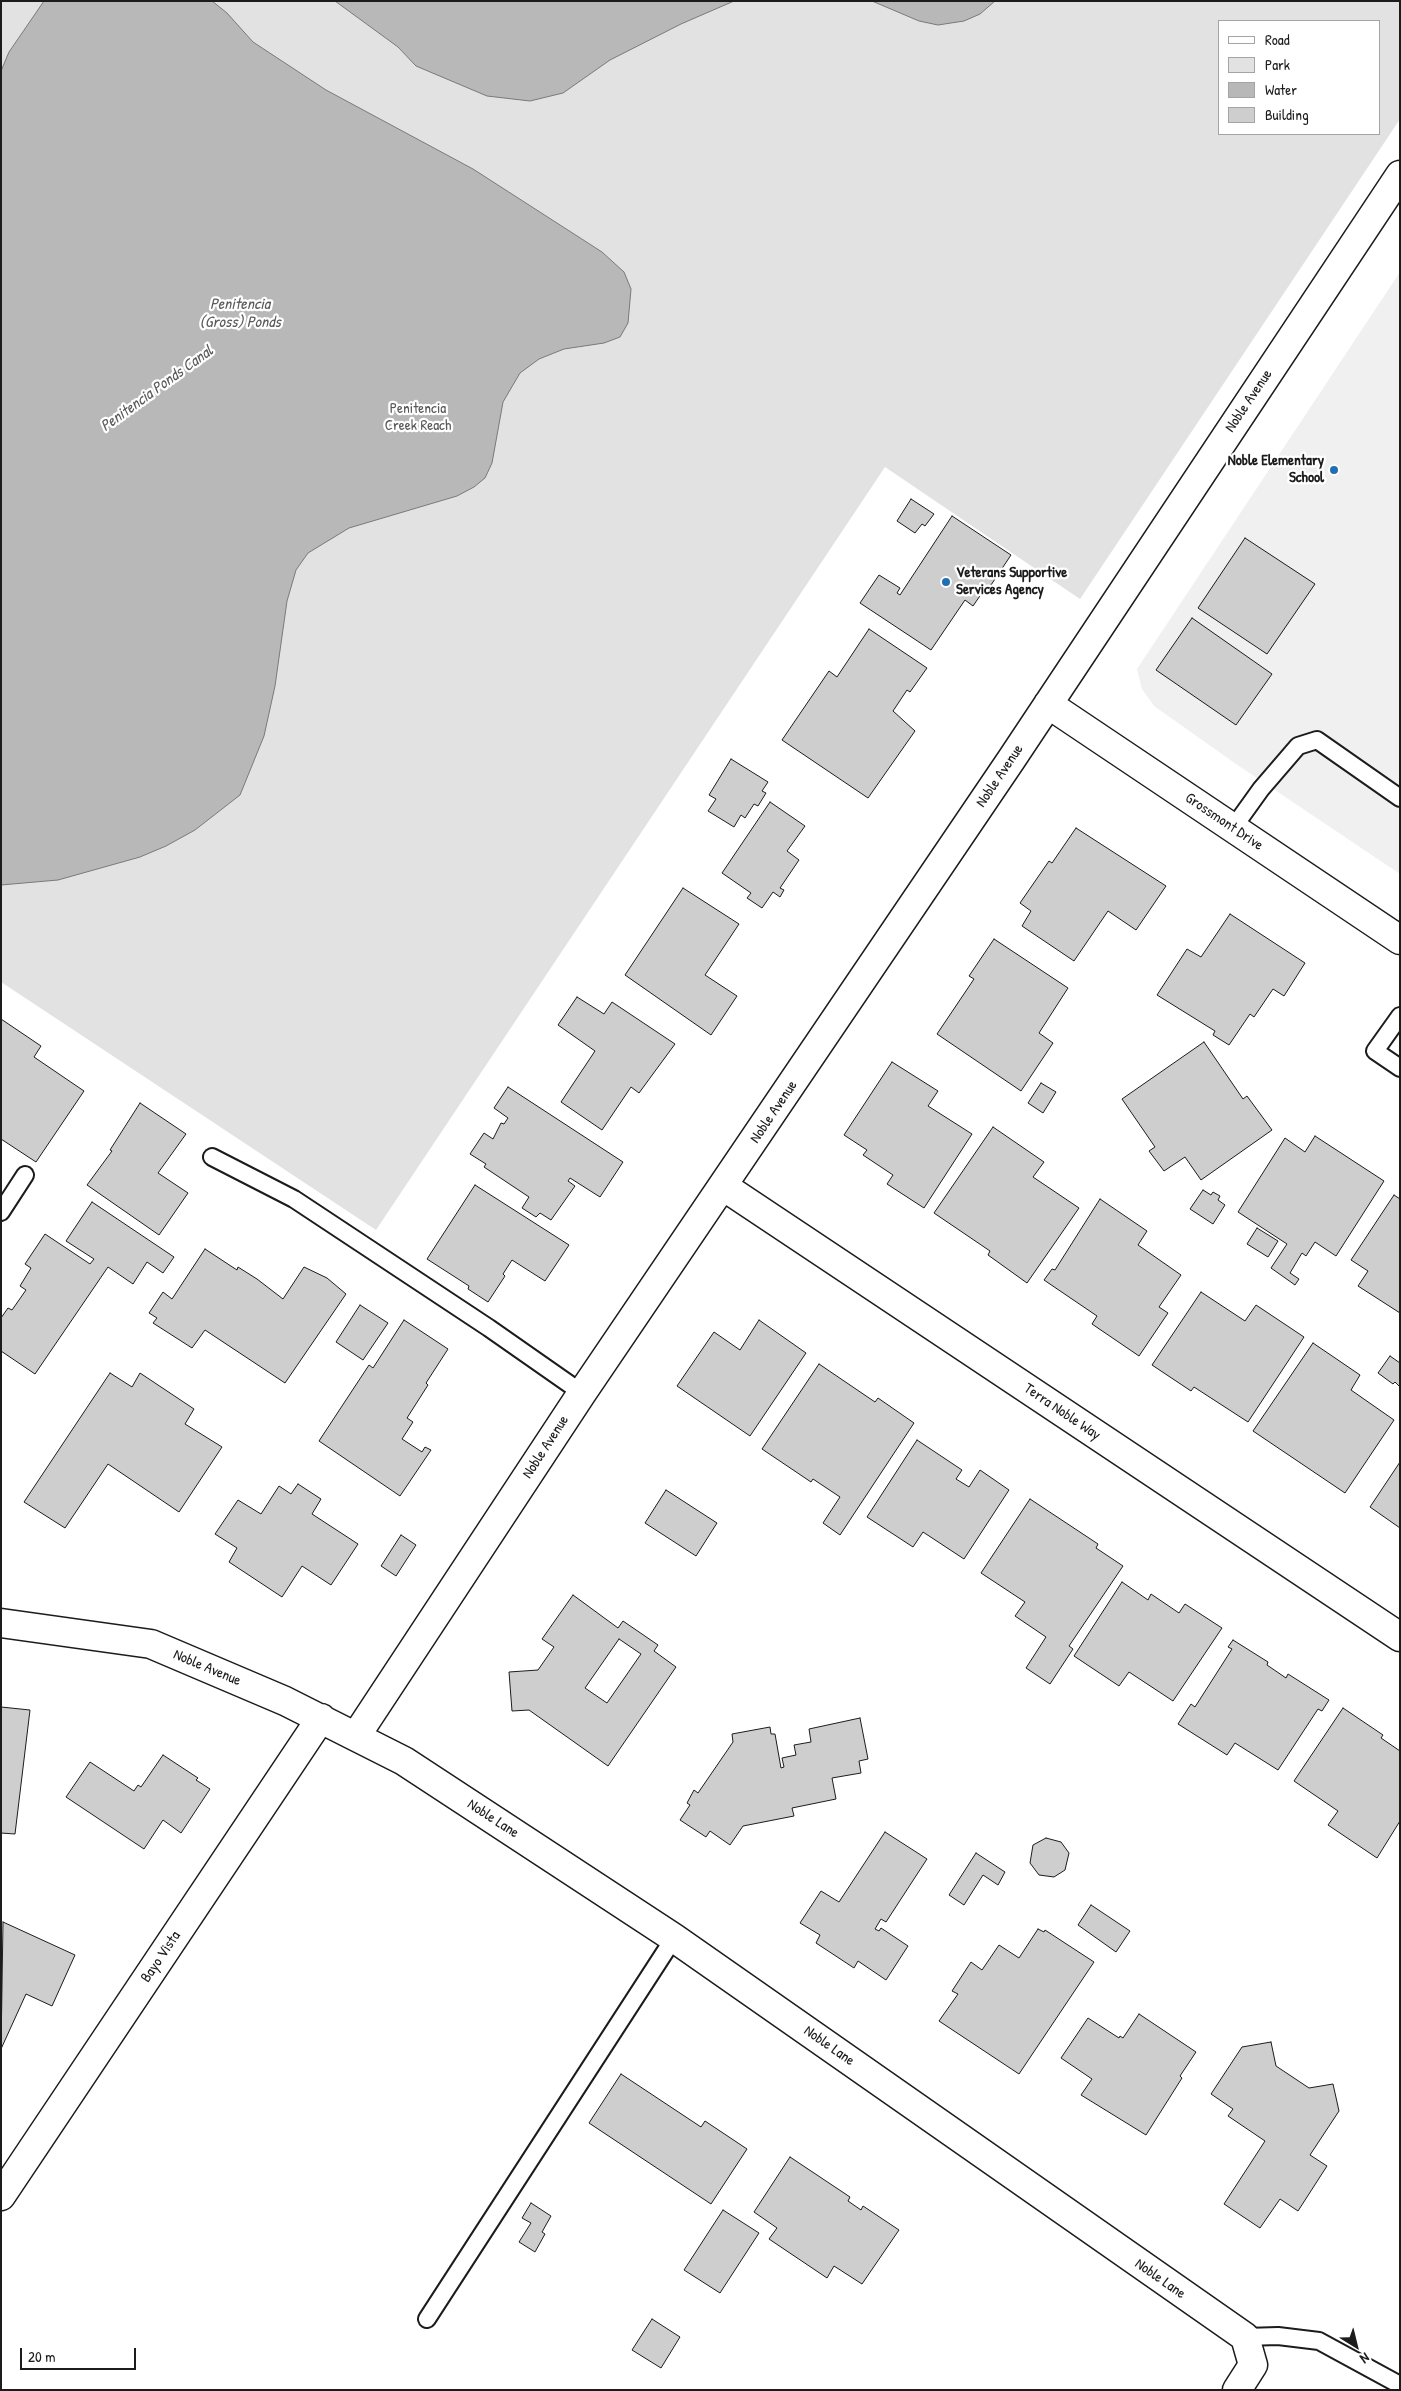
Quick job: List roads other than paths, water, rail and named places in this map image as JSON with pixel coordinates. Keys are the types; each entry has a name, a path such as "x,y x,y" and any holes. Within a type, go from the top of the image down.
{"street":[{"name":"Noble Avenue","path":"1,1622 151,1644 285,1701 356,1736 582,1393 1048,704 1400,175"},
{"name":"Grossmont Drive","path":"1048,704 1400,940"},
{"name":"Terra Noble Way","path":"723,1186 1400,1637"},
{"name":"Bayo Vista","path":"1,2196 321,1718"},
{"name":"Noble Lane","path":"356,1736 404,1761 674,1938 1245,2338"},
{"path":"1237,2390 1253,2365 1245,2338"}],"lane":[{"path":"1234,828 1261,789 1298,746 1317,740 1400,798"},
{"path":"1400,1016 1375,1051 1400,1068"},
{"path":"212,1157 294,1199 489,1328 582,1393"},
{"path":"1,1212 25,1175"},
{"path":"427,2319 674,1938"},
{"path":"1245,2338 1278,2336 1319,2341 1400,2385"}],"water":[{"name":"Penitencia (Gross) Ponds","path":"44,1 212,1 227,13 253,42 326,90 473,169 602,252 624,272 631,289 628,323 620,337 604,343 564,349 539,359 520,373 503,402 492,463 485,478 474,487 457,496 349,528 308,553 296,570 287,601 275,686 264,736 240,795 195,830 166,846 140,857 58,880 1,885 1,71 9,52"},
{"path":"335,1 734,1 681,24 610,60 563,93 530,101 487,96 416,66 398,47"},
{"path":"872,1 995,1 980,14 964,21 938,25 919,21"}],"place":[{"name":"Noble Elementary School","path":"1334,470"},
{"name":"Veterans Supportive Services Agency","path":"946,582"}],"water label":[{"name":"Penitencia Ponds Canal","path":"157,389"}],"park label":[{"name":"Penitencia Creek Reach","path":"418,418"}]}
